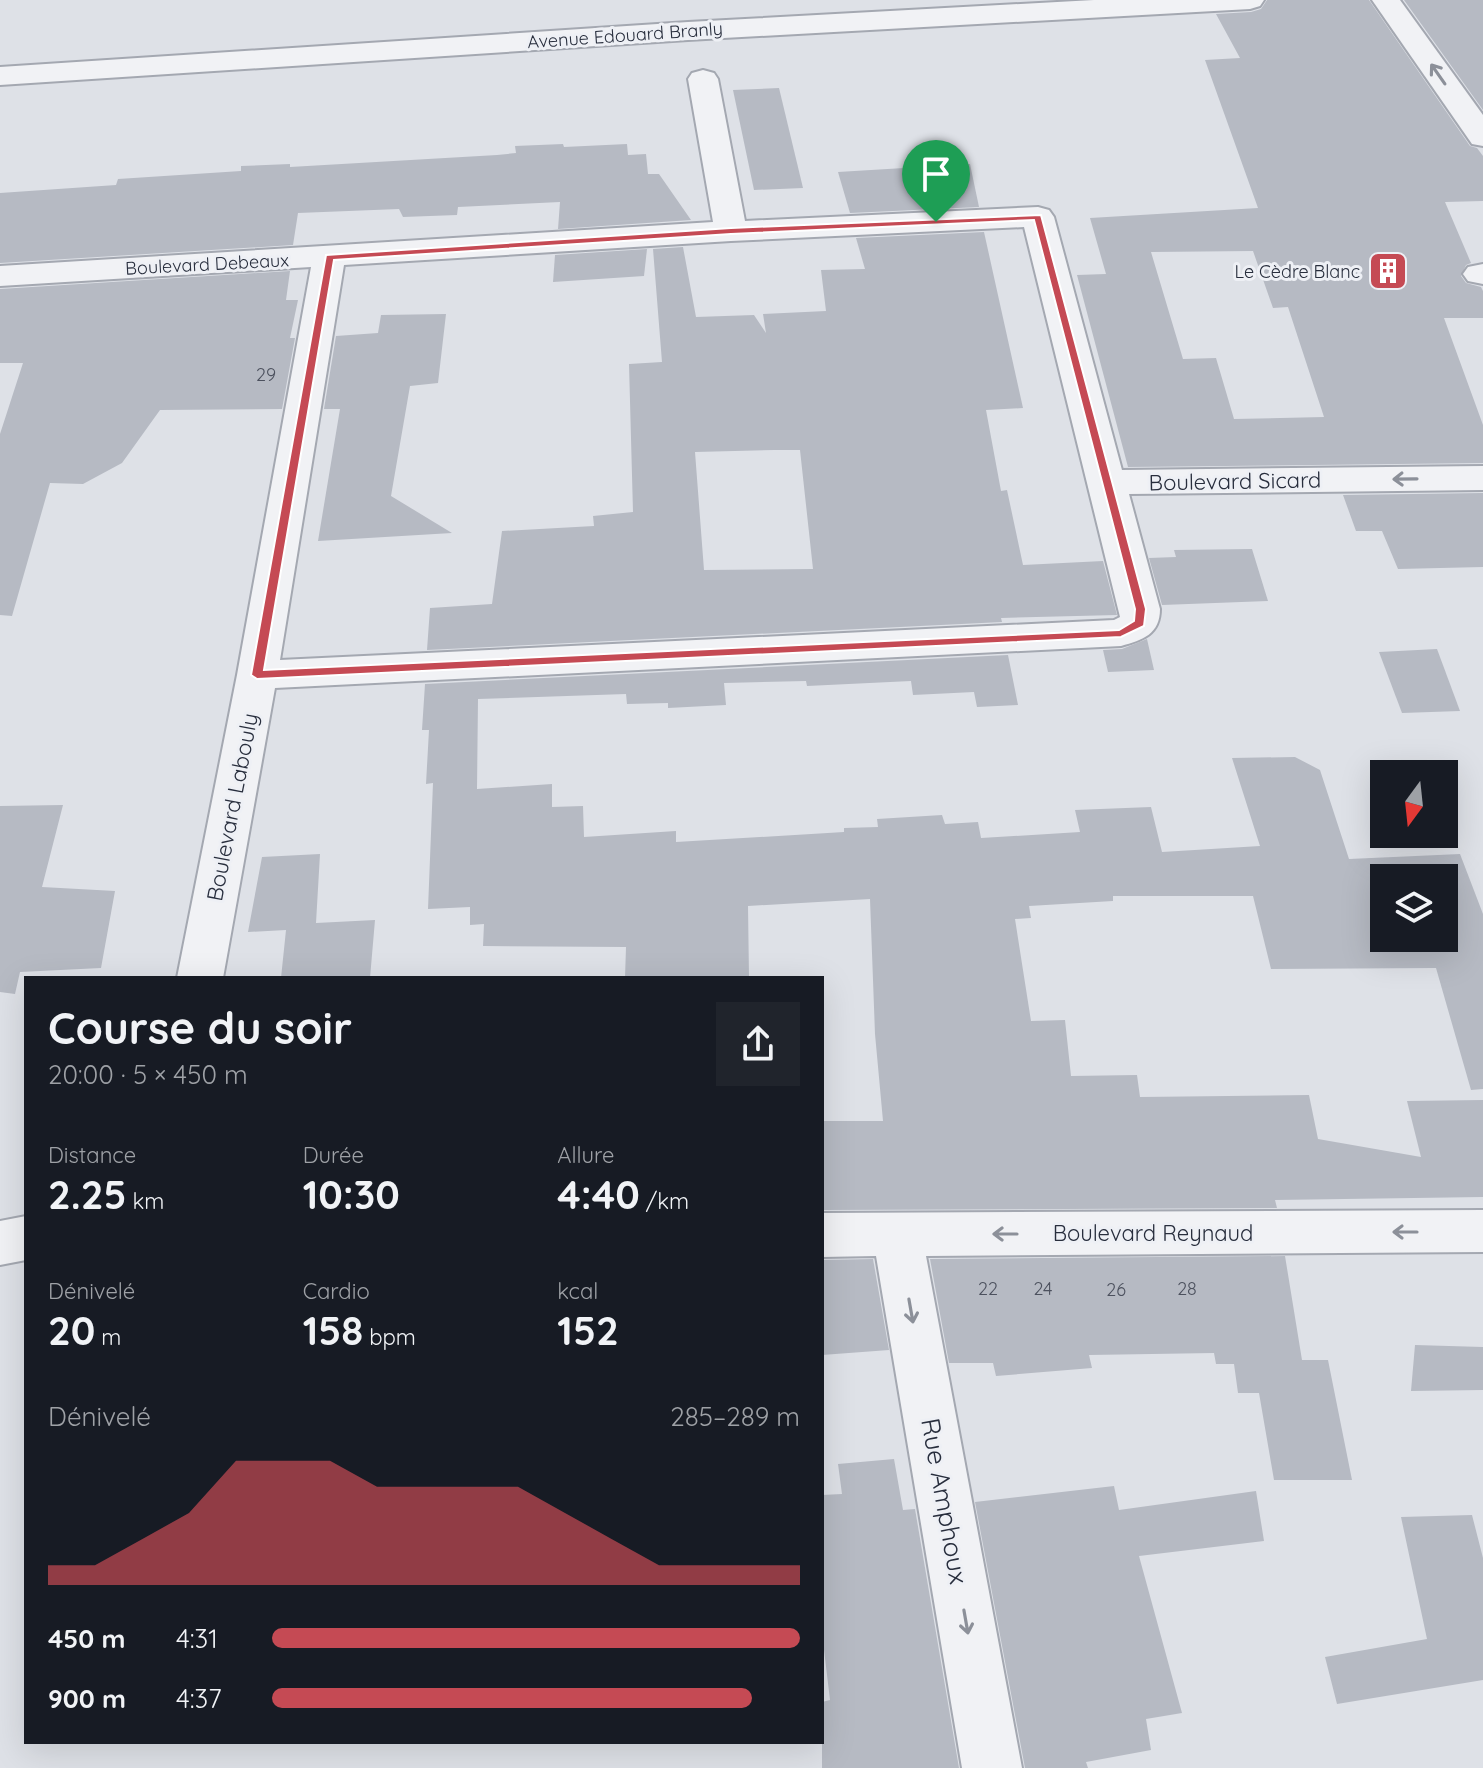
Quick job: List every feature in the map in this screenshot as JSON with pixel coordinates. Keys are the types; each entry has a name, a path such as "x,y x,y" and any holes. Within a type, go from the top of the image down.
{"street":[{"name":"Avenue Edouard Branly","path":"0,76 688,31 1250,0"},
{"path":"1386,0 1477,121"},
{"path":"703,79 731,231"},
{"name":"Boulevard Debeaux","path":"0,276 731,231 1038,217 1107,482"},
{"name":"Boulevard Labouly","path":"200,976 257,675 329,257"},
{"name":"Boulevard Sicard","path":"1107,482 1483,478"},
{"path":"257,675 1121,633 1140,623 1140,609 1107,482"},
{"name":"Boulevard Reynaud","path":"824,1235 1483,1231"},
{"name":"Rue Amphoux","path":"897,1235 992,1768"},
{"path":"0,1243 24,1238"}],"building":[{"path":"1267,0 1369,0 1470,146 1477,148 1483,156 1483,201 1445,202 1471,263 1466,265 1461,276 1466,283 1481,287 1483,291 1483,318 1444,318 1483,425 1483,463 1128,467 1077,275 1106,274 1090,218 1258,208 1205,60 1240,58 1216,14 1261,9","holes":["1253,251 1273,308 1288,307 1324,417 1234,419 1216,358 1183,359 1151,252"]},
{"path":"1404,0 1483,0 1483,110"},
{"path":"779,88 803,188 754,190 733,90"},
{"path":"563,144 564,147 627,144 628,155 646,154 648,174 659,174 691,220 558,229 560,202 458,207 457,215 403,217 399,209 298,213 293,245 0,263 0,193 116,185 118,179 241,171 241,166 290,164 290,167 497,155 516,153 515,146"},
{"path":"970,164 979,207 850,213 838,172"},
{"path":"984,232 1023,408 986,410 1001,491 1007,490 1023,565 1103,561 1117,615 1001,618 1002,622 427,650 430,608 492,604 502,531 594,526 593,516 633,512 629,364 662,362 653,249 683,247 696,317 754,315 766,333 763,314 826,311 821,270 865,269 856,238","holes":["800,450 813,569 704,570 695,452"]},
{"path":"647,249 644,276 553,282 555,255"},
{"path":"290,271 286,300 298,300 290,338 295,338 282,409 160,410 122,463 83,484 50,483 12,616 0,615 0,434 23,363 0,363 0,289"},
{"path":"446,314 438,383 410,386 391,496 452,533 318,541 340,409 324,409 336,336 378,333 381,315"},
{"path":"1483,493 1483,567 1398,569 1382,531 1356,531 1343,495"},
{"path":"1252,549 1268,601 1162,605 1149,558 1176,557 1174,550"},
{"path":"1147,639 1154,670 1108,672 1103,650 1122,649"},
{"path":"1437,649 1460,711 1402,713 1379,652"},
{"path":"1008,655 1018,705 977,707 974,692 913,695 911,681 807,686 806,681 724,683 726,705 668,708 668,703 627,704 626,694 478,699 477,789 552,784 552,807 583,806 584,837 676,831 676,842 844,832 844,828 878,827 877,819 942,815 945,824 978,822 981,838 1080,832 1075,810 1151,807 1162,852 1260,846 1232,758 1295,757 1320,770 1349,859 1460,854 1483,914 1483,1089 1471,1090 1436,968 1271,969 1253,896 1113,896 1113,901 1029,906 1031,918 1015,919 1031,1021 1065,1020 1071,1076 1137,1075 1140,1097 1309,1095 1318,1139 1421,1157 1407,1101 1483,1100 1483,1197 1275,1200 1277,1208 824,1210 824,1121 883,1121 875,1034 870,899 748,906 749,976 625,976 626,947 483,946 484,924 470,925 470,907 428,909 433,783 426,784 429,730 422,730 425,684"},
{"path":"63,805 42,887 115,891 101,968 20,972 15,994 0,992 0,806"},
{"path":"320,854 316,923 375,920 370,976 281,976 286,930 248,932 262,857"},
{"path":"1285,1256 1302,1360 1328,1360 1352,1480 1274,1480 1259,1393 1238,1393 1234,1364 1216,1364 1214,1353 1089,1355 1092,1368 996,1376 993,1363 949,1363 930,1259"},
{"path":"873,1259 889,1350 824,1355 824,1260"},
{"path":"1415,1345 1483,1347 1483,1390 1411,1391"},
{"path":"894,1459 903,1510 915,1509 959,1768 822,1768 824,1702 830,1700 824,1650 824,1495 842,1494 838,1464"},
{"path":"1114,1486 1119,1510 1256,1491 1264,1541 1139,1556 1182,1713 1146,1719 1151,1750 1086,1762 1088,1768 1025,1768 975,1502"},
{"path":"1472,1515 1483,1558 1483,1680 1337,1704 1325,1657 1427,1639 1401,1517"}],"place":[{"name":"Le Cèdre Blanc","path":"1388,271"}],"route":[{"path":"1038,217 1140,609 1140,623 1121,633 257,675 329,257 731,231 936,222 1038,217"}]}
